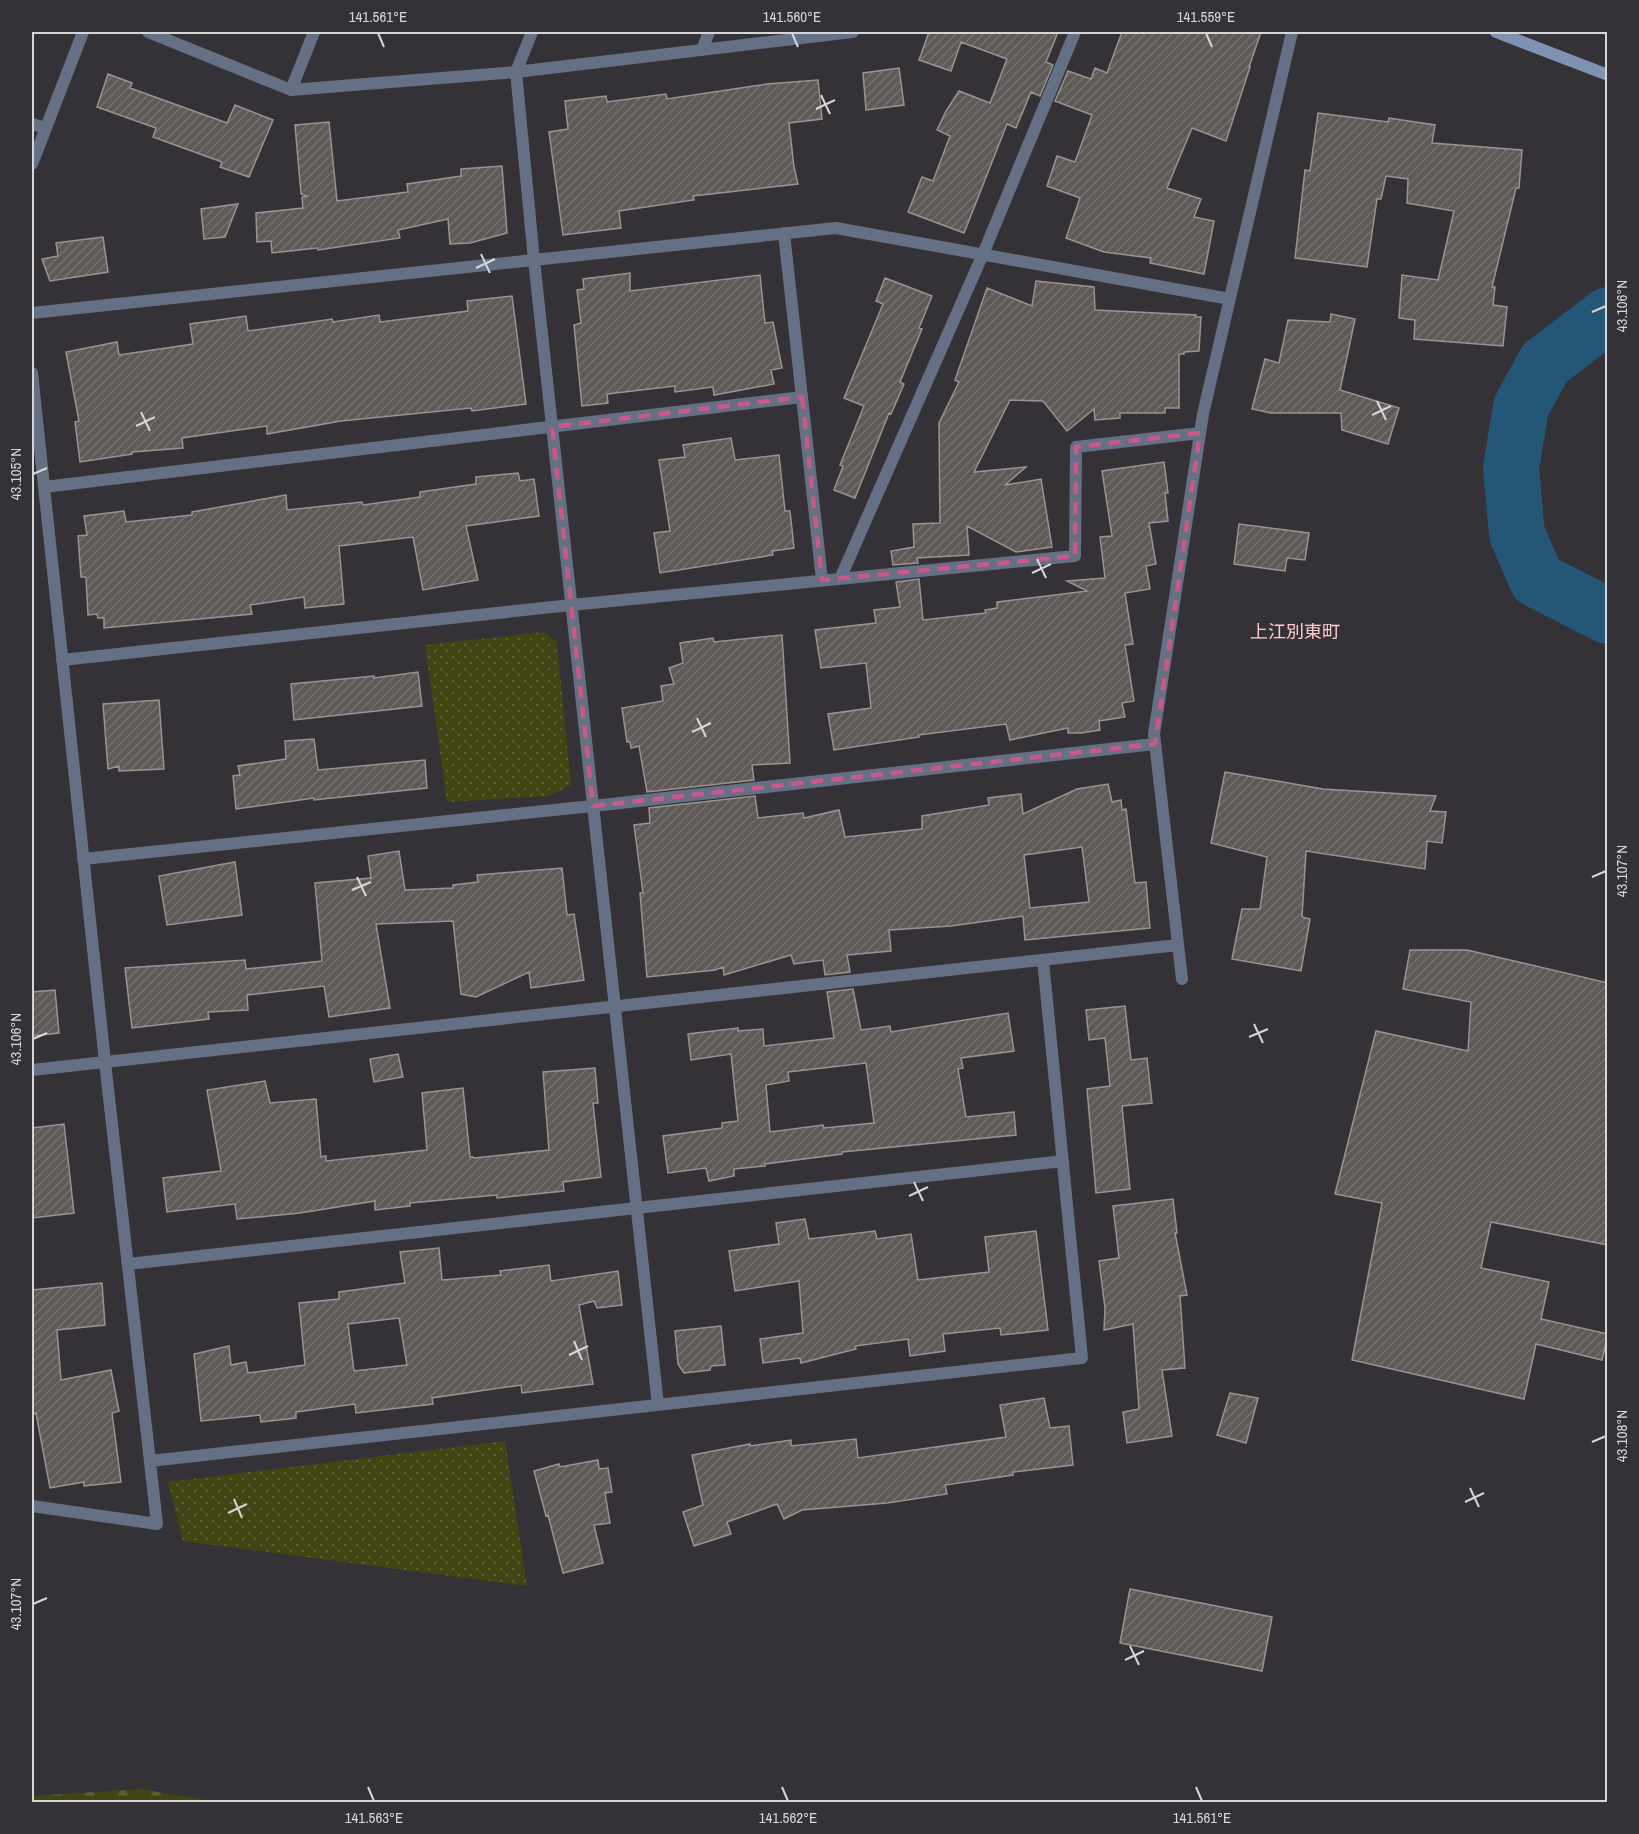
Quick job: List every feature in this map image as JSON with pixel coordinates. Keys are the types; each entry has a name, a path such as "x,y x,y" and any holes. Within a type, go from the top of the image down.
{"street":[{"path":"32,164 83,32"},
{"path":"148,32 291,90 516,72 853,32"},
{"path":"291,90 314,32"},
{"path":"532,32 516,72 534,260 658,1405"},
{"path":"702,50 709,32"},
{"path":"840,579 983,254 1075,32"},
{"path":"1182,979 1154,734 1203,414 1292,32"},
{"path":"1497,32 1608,75"},
{"path":"32,124 45,128"},
{"path":"32,313 836,228 1230,299"},
{"path":"784,233 822,580"},
{"path":"32,373 83,860 157,1524 32,1506"},
{"path":"44,487 802,397"},
{"path":"62,660 571,605 1075,556 1076,447 1200,433"},
{"path":"83,860 1155,744"},
{"path":"32,1070 1178,945"},
{"path":"150,1461 1082,1358 1043,960"},
{"path":"128,1263 1063,1161"}],"highlighted area":[{"path":"802,397 822,580 1075,556 1076,447 1200,433 1155,744 593,806 552,427"}],"green space":[{"path":"544,632 557,642 571,785 549,796 447,802 425,645"},
{"path":"505,1441 527,1586 183,1541 168,1482"},
{"path":"140,1789 219,1802 32,1802 32,1796"}],"building":[{"path":"929,32 1058,32 1046,62 1053,65 1040,96 1031,92 1016,128 1007,124 964,233 908,212 922,177 933,181 950,136 937,130 946,111 959,91 990,103 1007,59 961,42 951,71 919,60"},
{"path":"1122,32 1261,32 1226,141 1192,128 1167,188 1201,199 1194,217 1214,221 1204,274 1150,263 1151,258 1104,252 1066,238 1080,198 1047,186 1057,156 1075,162 1092,115 1055,101 1068,71 1091,79 1095,68 1107,73"},
{"path":"899,68 904,105 866,110 863,73"},
{"path":"108,74 132,83 130,88 227,123 235,105 273,120 249,177 220,167 222,162 153,137 156,128 97,107"},
{"path":"818,80 822,119 789,123 798,184 693,196 694,200 619,211 621,228 563,235 549,132 568,129 565,101 606,96 607,102 666,94 667,99 767,84"},
{"path":"1318,113 1388,122 1389,118 1435,125 1432,143 1522,150 1519,188 1516,188 1492,287 1495,287 1493,305 1507,307 1503,346 1414,339 1415,320 1399,318 1402,275 1438,280 1454,211 1407,203 1408,179 1386,176 1381,199 1377,199 1367,267 1295,258 1305,170 1310,171"},
{"path":"329,122 337,201 408,192 407,184 461,176 461,169 502,166 507,233 470,243 450,244 448,219 398,230 400,238 318,250 317,248 272,253 271,241 257,242 256,213 303,208 302,197 307,196 301,194 295,125"},
{"path":"238,204 225,237 204,239 201,209"},
{"path":"103,237 108,272 50,281 42,259 58,256 56,243"},
{"path":"630,273 630,291 760,275 765,323 773,322 782,368 771,370 774,384 714,395 713,387 675,392 675,386 607,394 608,403 582,406 574,325 581,323 577,290 584,289 583,279"},
{"path":"885,278 932,296 919,328 922,329 900,382 904,384 891,414 889,413 855,498 834,490 843,466 840,465 864,406 844,398 883,304 876,301"},
{"path":"1036,281 1094,287 1095,310 1201,317 1199,351 1179,354 1179,408 1165,408 1165,413 1120,413 1120,418 1095,420 1094,409 1067,431 1043,401 1010,400 974,472 1026,467 1005,485 1041,479 1052,547 1016,552 967,526 969,555 917,558 918,563 893,565 891,551 914,547 913,524 940,523 939,423 959,382 955,380 987,288 1032,306"},
{"path":"512,296 526,404 472,411 471,408 341,421 267,434 267,426 182,438 183,448 132,452 132,454 80,462 75,422 79,421 66,352 117,342 119,355 193,344 190,324 246,316 248,331 379,315 380,322 468,311 467,301"},
{"path":"1331,314 1355,319 1340,390 1399,408 1388,444 1342,430 1341,413 1271,413 1252,409 1265,359 1279,363 1288,320 1330,322"},
{"path":"731,438 735,460 779,455 785,511 790,511 794,548 772,551 773,555 660,573 654,533 670,531 659,460 685,457 683,445"},
{"path":"1164,462 1168,493 1165,493 1168,521 1149,523 1156,564 1146,566 1150,589 1125,593 1133,644 1125,645 1134,701 1122,703 1125,717 1099,721 1100,730 1081,733 1068,733 1068,728 1010,740 1006,724 918,735 919,737 834,750 828,714 871,708 866,663 821,668 815,630 876,623 874,610 900,607 896,582 919,579 923,620 986,613 985,610 997,608 997,602 1087,591 1067,581 1105,578 1100,537 1112,536 1102,471"},
{"path":"518,473 520,481 534,479 539,516 466,526 478,580 423,590 413,537 339,546 344,604 305,608 304,597 250,605 252,614 104,628 104,618 98,618 97,614 88,615 86,577 81,577 78,536 87,535 84,516 124,511 126,522 192,515 192,512 286,495 287,510 362,502 363,505 420,497 420,492 476,484 476,477"},
{"path":"1239,524 1309,533 1305,560 1287,558 1285,571 1234,564"},
{"path":"782,635 790,763 752,765 754,780 647,792 639,746 631,748 630,742 627,742 622,708 663,701 661,686 674,684 669,668 683,663 680,643 713,638 714,642"},
{"path":"418,672 422,706 294,720 291,684 374,676 374,678"},
{"path":"159,700 164,769 119,771 119,766 108,769 103,704"},
{"path":"314,739 318,770 425,760 427,788 314,800 314,798 236,809 233,776 240,775 238,766 286,759 285,741"},
{"path":"1225,772 1323,789 1436,796 1430,811 1446,812 1442,843 1427,841 1425,869 1306,851 1302,917 1310,919 1301,971 1232,959 1242,909 1260,909 1267,857 1211,843"},
{"path":"1108,784 1112,802 1121,800 1122,810 1126,809 1135,883 1146,882 1150,928 1025,940 1023,916 951,926 889,930 891,951 847,955 850,972 825,975 823,960 794,964 791,955 724,975 723,967 715,970 647,977 640,893 643,893 634,825 650,823 649,808 755,796 758,818 803,813 804,818 839,810 845,837 922,829 922,816 989,805 988,798 1021,794 1023,814 1077,789","holes":["1082,847 1089,902 1030,908 1024,855"]},
{"path":"399,851 405,890 453,888 453,885 478,882 477,875 562,868 567,915 574,914 584,980 531,988 529,972 476,997 461,994 453,921 376,924 390,1008 329,1017 324,986 247,995 248,1010 208,1012 209,1019 132,1028 125,968 245,960 246,969 322,961 315,883 371,878 368,856"},
{"path":"235,862 242,915 167,925 159,876"},
{"path":"1410,950 1467,950 1608,983 1608,1245 1491,1222 1481,1268 1549,1282 1541,1319 1608,1334 1602,1360 1536,1344 1524,1399 1352,1360 1382,1203 1335,1194 1376,1031 1468,1051 1471,1002 1403,989"},
{"path":"853,989 861,1030 890,1026 891,1032 1008,1013 1014,1051 961,1058 963,1068 958,1069 966,1117 1014,1112 1016,1135 842,1152 842,1154 734,1169 734,1176 709,1181 706,1168 668,1173 663,1136 722,1128 722,1123 738,1121 731,1054 691,1060 688,1034 738,1028 738,1031 763,1029 764,1046 834,1038 827,992","holes":["866,1063 874,1123 824,1128 823,1125 770,1132 766,1085 789,1081 788,1072"]},
{"path":"55,990 59,1033 32,1036 32,992"},
{"path":"1125,1006 1131,1060 1147,1058 1152,1103 1122,1106 1130,1189 1096,1193 1087,1089 1110,1086 1105,1038 1089,1040 1086,1010"},
{"path":"398,1054 403,1077 374,1082 370,1059"},
{"path":"595,1068 598,1103 593,1103 601,1177 563,1182 564,1191 410,1203 410,1206 375,1210 375,1201 300,1213 237,1219 235,1204 167,1212 163,1178 221,1171 207,1090 265,1081 270,1103 316,1099 321,1157 326,1156 326,1161 427,1150 422,1093 463,1088 470,1157 474,1158 549,1150 543,1072"},
{"path":"64,1124 74,1213 32,1218 32,1128"},
{"path":"1173,1199 1177,1233 1175,1233 1187,1295 1180,1296 1185,1368 1162,1370 1172,1436 1127,1443 1123,1412 1139,1409 1133,1324 1104,1330 1105,1308 1099,1261 1119,1258 1113,1206"},
{"path":"805,1219 809,1239 875,1231 877,1239 911,1234 918,1280 989,1272 985,1237 1036,1231 1048,1330 1001,1335 1000,1328 943,1334 945,1351 910,1356 908,1339 855,1346 856,1349 801,1363 800,1358 763,1363 760,1339 803,1333 799,1281 735,1291 729,1251 779,1244 776,1223"},
{"path":"439,1248 442,1280 501,1275 500,1271 549,1265 551,1281 618,1271 622,1305 597,1308 594,1301 579,1305 593,1384 522,1393 521,1385 432,1398 433,1404 356,1413 355,1404 296,1412 296,1418 261,1422 260,1415 201,1421 194,1354 229,1346 231,1365 246,1362 248,1373 305,1365 299,1303 339,1299 339,1292 405,1283 400,1252","holes":["399,1318 407,1365 354,1371 348,1324"]},
{"path":"102,1283 105,1325 57,1330 61,1380 111,1370 119,1411 112,1413 121,1482 84,1486 84,1482 50,1488 36,1413 33,1414 32,1290"},
{"path":"721,1326 725,1365 711,1366 710,1370 684,1373 678,1364 675,1331"},
{"path":"1230,1393 1258,1398 1246,1443 1217,1435"},
{"path":"1044,1398 1050,1428 1069,1426 1073,1465 1013,1472 1013,1475 945,1485 947,1494 887,1503 802,1510 784,1519 777,1504 727,1522 731,1534 694,1546 683,1512 703,1505 692,1455 750,1444 750,1446 791,1440 791,1446 856,1439 858,1458 1006,1437 1000,1405"},
{"path":"598,1460 599,1469 608,1468 612,1492 605,1493 610,1523 594,1525 603,1563 563,1573 534,1471 559,1464 560,1467"},
{"path":"1130,1589 1272,1617 1262,1671 1120,1643"}],"waterway":[{"path":"1608,315 1545,363 1521,407 1511,468 1517,534 1537,580 1608,616"}],"district":[{"name":"上江別東町","path":"1295,632"}]}
